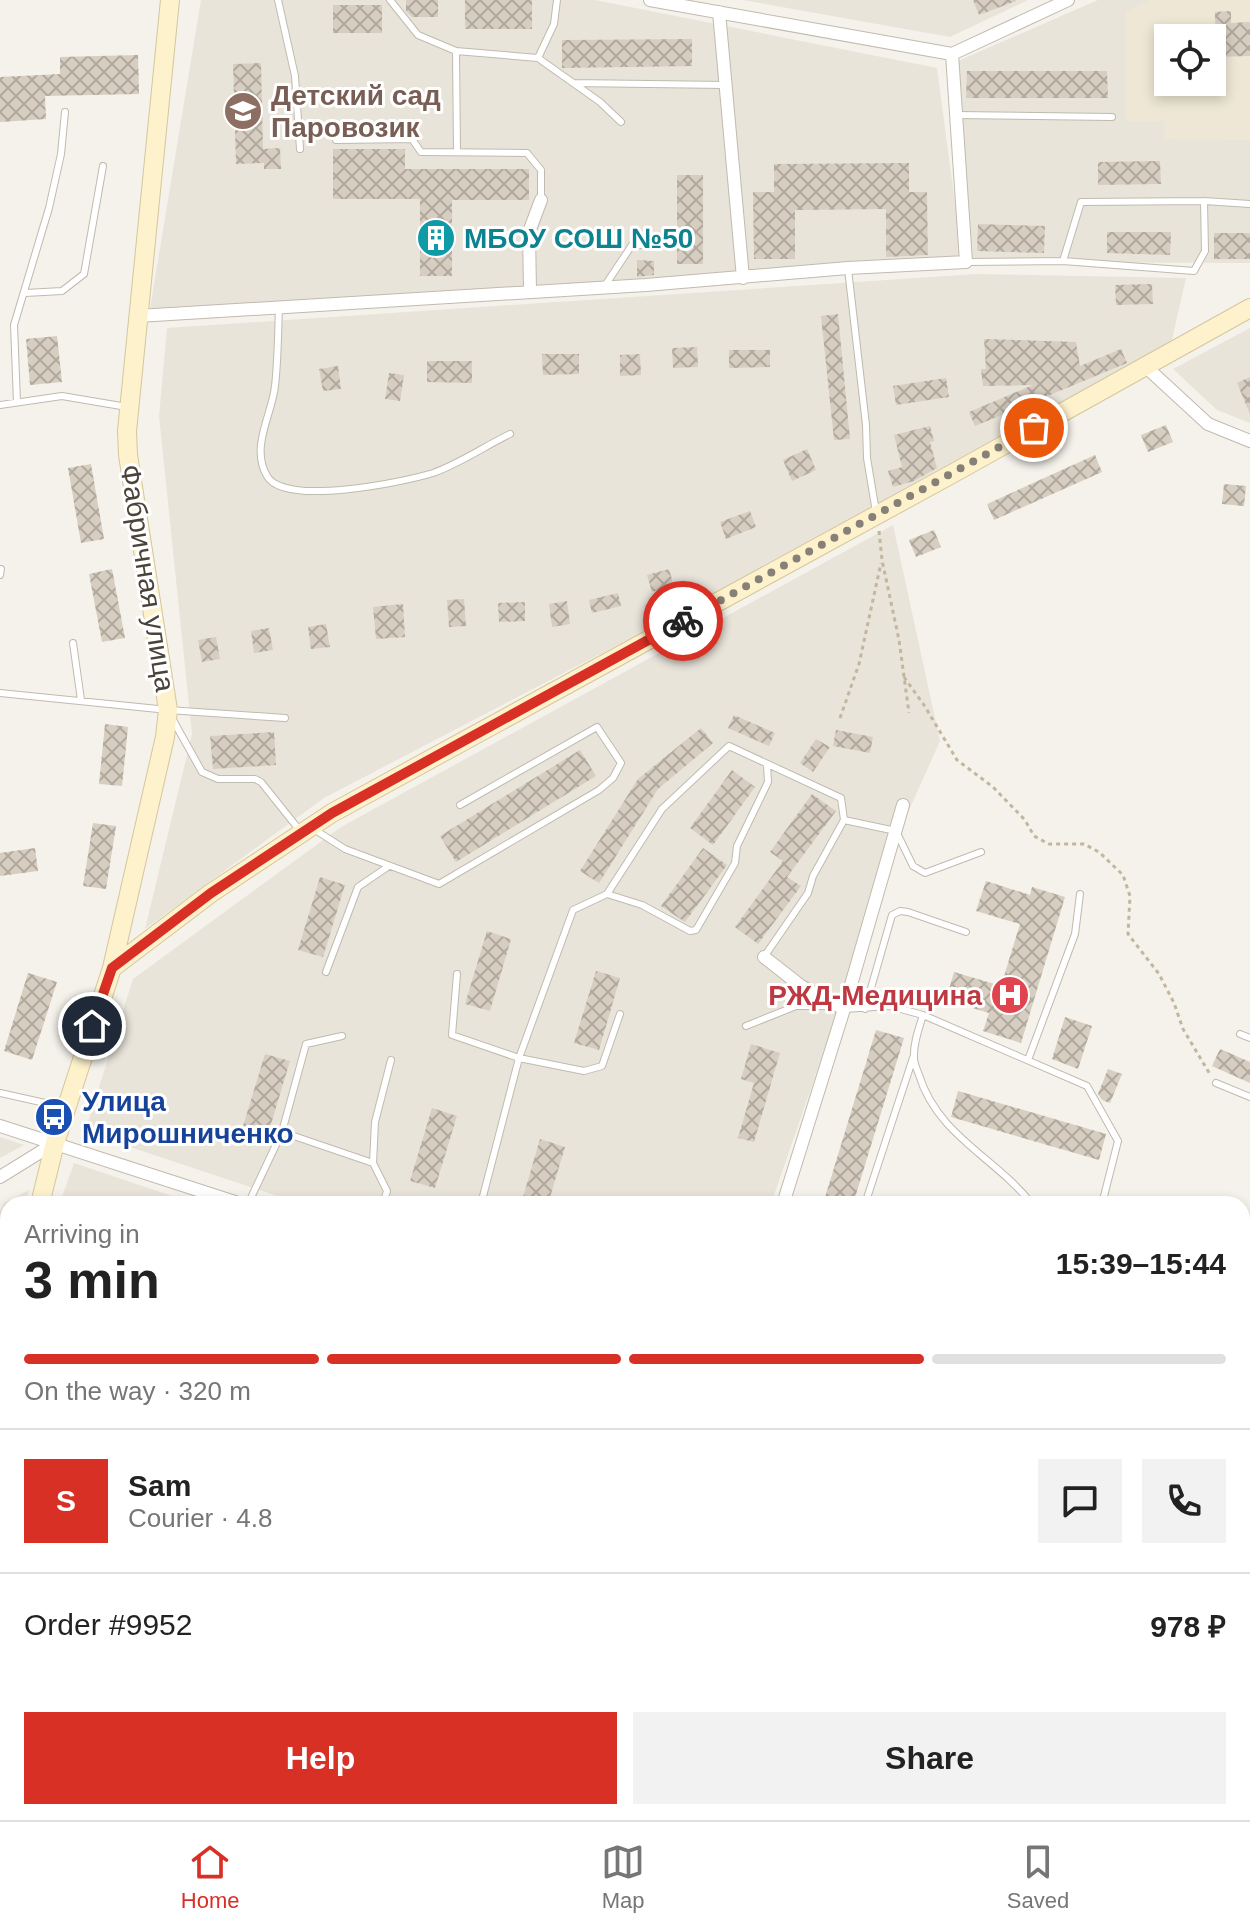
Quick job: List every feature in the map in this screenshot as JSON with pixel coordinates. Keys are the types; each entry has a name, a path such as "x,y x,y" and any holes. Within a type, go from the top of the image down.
{"main road":[{"name":"Фабричная улица","path":"42,1196 55,1143 112,968 165,737 168,710 128,455 128,407 170,0"},
{"path":"112,968 211,893 358,798 1250,308"}],"street":[{"path":"650,0 952,54 1068,0"},
{"path":"719,12 743,278"},
{"path":"138,316 966,262 952,54"},
{"path":"530,291 529,232 541,200"},
{"path":"1145,366 1208,424 1250,441"},
{"path":"786,1196 903,805"},
{"path":"764,957 801,986 844,1009"},
{"path":"0,1126 217,1196"},
{"path":"0,1177 55,1143"}],"lane":[{"path":"278,0 295,76 300,149"},
{"path":"390,0 418,35 456,51 538,58 600,102 621,122"},
{"path":"538,58 554,24 557,0"},
{"path":"456,51 457,151"},
{"path":"571,83 725,85"},
{"path":"17,402 14,325 61,154 65,112"},
{"path":"956,115 1112,117"},
{"path":"336,140 412,139 421,152 527,153 541,170 541,200"},
{"path":"25,293 62,291 84,274 103,166"},
{"path":"1063,261 1081,202 1204,201 1250,204"},
{"path":"966,262 1063,261 1194,271 1205,251 1204,201"},
{"path":"604,287 632,245 656,245"},
{"path":"848,268 867,458 878,515"},
{"path":"279,306 275,389 260,445 266,476 278,487 310,490 380,485 435,472 510,434"},
{"path":"0,405 62,396 128,407"},
{"path":"0,575 1,569"},
{"path":"73,643 81,700"},
{"path":"0,693 285,718"},
{"path":"168,710 202,772 210,777 255,779 306,830 345,849 439,884 599,790 613,778 621,763 597,727 460,805"},
{"path":"483,1196 519,1058 573,910 607,894 662,809 729,746 841,798 844,820 813,876 808,893 764,957"},
{"path":"607,894 642,905 690,931 696,930 735,863 737,846 768,782 767,765"},
{"path":"844,820 896,831 913,866 920,872 925,873 981,852"},
{"path":"326,972 358,887 389,866"},
{"path":"1028,1060 1075,934 1080,894"},
{"path":"865,1009 892,915 900,911 908,912 966,932"},
{"path":"457,974 452,1035 519,1058 584,1071 602,1066 620,1014"},
{"path":"746,1026 796,1006 822,1004 844,1009 890,1006 923,1015 1087,1086 1118,1141 1104,1196"},
{"path":"868,1196 913,1058 923,1015"},
{"path":"1240,1034 1250,1038"},
{"path":"252,1196 282,1132 306,1044 342,1036"},
{"path":"913,1058 934,1111 1026,1196"},
{"path":"385,1196 387,1191 373,1163 375,1122 391,1060"},
{"path":"1216,1083 1250,1097"},
{"path":"0,1093 67,1108"},
{"path":"282,1132 373,1163"}],"path":[{"path":"878,515 882,560 899,640 909,713"},
{"path":"840,718 859,664 882,560"},
{"path":"904,677 957,760 993,787 1025,820 1034,836 1049,844 1084,844 1099,852 1123,875 1130,896 1128,934 1159,974 1183,1029 1216,1083"}],"shaded area":[{"path":"201,0 595,0 937,68 963,263 149,315"},
{"path":"743,0 1028,0 950,37"},
{"path":"1098,0 1250,0 1250,263 971,262 958,61"},
{"path":"1150,0 1250,0 1250,140 1165,139 1164,121 1126,121 1126,12"},
{"path":"976,274 1186,278 1171,344 940,477 324,798 145,929 192,734 159,416 167,328"},
{"path":"1250,328 1250,423 1217,410 1173,369"},
{"path":"893,525 940,741 901,828 774,1196 277,1196 85,1132 133,979 341,827"},
{"path":"0,1137 24,1145 0,1158"},
{"path":"74,1163 172,1196 62,1196"}],"building":[{"path":"406,0 438,0 438,17 412,17 406,11"},
{"path":"465,0 532,0 532,29 465,29"},
{"path":"973,0 1016,0 1016,1 979,15"},
{"path":"333,5 382,5 382,33 333,33"},
{"path":"1231,11 1231,23 1250,22 1250,56 1226,57 1226,24 1215,24 1215,12"},
{"path":"692,39 692,66 562,68 562,40"},
{"path":"138,55 139,94 45,96 46,119 0,122 0,77 60,74 60,57"},
{"path":"261,63 263,149 280,148 281,169 264,169 264,163 236,164 233,64"},
{"path":"967,71 1107,71 1108,98 966,98"},
{"name":"МБОУ СОШ №50","path":"333,149 405,149 405,169 529,169 529,200 452,200 452,276 420,276 420,199 333,199"},
{"path":"1160,161 1161,184 1098,185 1098,162"},
{"path":"909,163 909,192 927,192 928,255 886,257 886,209 795,210 795,259 754,259 753,192 774,192 774,164"},
{"path":"677,175 703,175 703,264 677,264"},
{"path":"978,224 1045,226 1044,253 977,251"},
{"path":"1107,232 1171,232 1170,255 1107,253"},
{"path":"1214,233 1250,233 1250,259 1214,259"},
{"path":"637,260 654,261 654,275 637,277"},
{"path":"1152,284 1153,304 1116,305 1115,285"},
{"path":"838,314 850,439 834,440 821,316"},
{"path":"57,336 62,382 30,385 26,339"},
{"path":"984,339 1076,342 1080,366 1121,349 1127,363 975,426 969,412 1033,385 983,386 981,369 986,369"},
{"path":"697,347 698,367 673,368 672,348"},
{"path":"729,350 770,350 770,367 729,368"},
{"path":"542,354 579,354 579,374 543,375"},
{"path":"640,354 641,375 620,376 620,355"},
{"path":"427,361 472,361 472,383 427,382"},
{"path":"338,366 341,389 323,391 319,369"},
{"path":"389,373 404,375 400,401 385,399"},
{"path":"1250,377 1250,414 1237,383"},
{"path":"946,378 949,397 896,405 893,386"},
{"path":"1166,425 1173,442 1148,452 1141,435"},
{"path":"930,426 934,441 930,442 937,468 914,481 893,487 888,471 902,467 894,435"},
{"path":"807,449 816,470 792,481 783,460"},
{"path":"1095,455 1102,472 994,520 987,504"},
{"path":"91,464 104,539 81,543 68,468"},
{"path":"1224,484 1246,486 1244,506 1222,504"},
{"path":"750,511 756,527 726,539 720,522"},
{"path":"934,530 941,547 916,557 909,540"},
{"path":"112,569 125,638 102,642 89,574"},
{"path":"669,569 674,586 652,592 647,575"},
{"path":"618,593 621,606 592,613 589,600"},
{"path":"464,599 466,626 449,627 447,600"},
{"path":"567,601 570,624 552,627 549,604"},
{"path":"525,602 525,621 499,622 498,603"},
{"path":"403,604 405,637 376,639 373,607"},
{"path":"326,624 330,647 311,649 308,627"},
{"path":"269,628 273,650 254,653 251,631"},
{"path":"216,637 220,659 202,662 198,640"},
{"path":"734,715 775,733 769,746 728,728"},
{"path":"105,724 128,727 122,786 99,784"},
{"path":"701,728 713,743 658,789 599,883 580,871 638,779"},
{"path":"836,730 873,737 870,753 833,746"},
{"path":"274,732 276,765 213,769 210,736"},
{"path":"816,739 830,747 813,772 800,763"},
{"path":"580,750 596,776 456,862 440,836"},
{"path":"732,770 755,787 713,845 690,828"},
{"path":"812,794 836,811 787,877 801,886 758,944 735,927 783,861 770,852"},
{"path":"93,823 116,826 106,889 83,886"},
{"path":"35,848 38,871 0,876 0,853"},
{"path":"703,848 727,865 685,922 661,906"},
{"path":"320,877 345,885 323,957 298,950"},
{"path":"986,881 1030,895 1032,887 1065,897 1021,1043 983,1031 989,1013 946,1000 954,972 1001,986 1020,924 976,911"},
{"path":"487,931 511,939 490,1011 465,1004"},
{"path":"596,971 620,978 599,1050 574,1043"},
{"path":"28,973 57,982 32,1060 4,1051"},
{"path":"1065,1017 1092,1026 1078,1069 1052,1059"},
{"path":"876,1030 904,1038 855,1196 825,1196"},
{"path":"751,1044 780,1053 754,1142 738,1138 754,1083 741,1079"},
{"path":"1220,1049 1250,1062 1250,1083 1212,1066"},
{"path":"265,1054 290,1061 268,1134 243,1126"},
{"path":"1108,1069 1122,1074 1110,1103 1098,1094"},
{"path":"958,1091 1106,1134 1099,1160 951,1117"},
{"path":"432,1108 457,1116 435,1188 410,1181"},
{"path":"540,1139 565,1147 550,1196 523,1196"}],"way so far":[{"path":"683,621 1034,428"}],"place":[{"name":"Детский сад Паровозик","path":"243,111"},
{"name":"МБОУ СОШ №50","path":"436,238"},
{"name":"РЖД-Медицина","path":"1010,995"},
{"name":"Улица Мирошниченко","path":"54,1117"}],"route":[{"path":"92,1026 112,968 211,893 332,813 683,621"}]}
